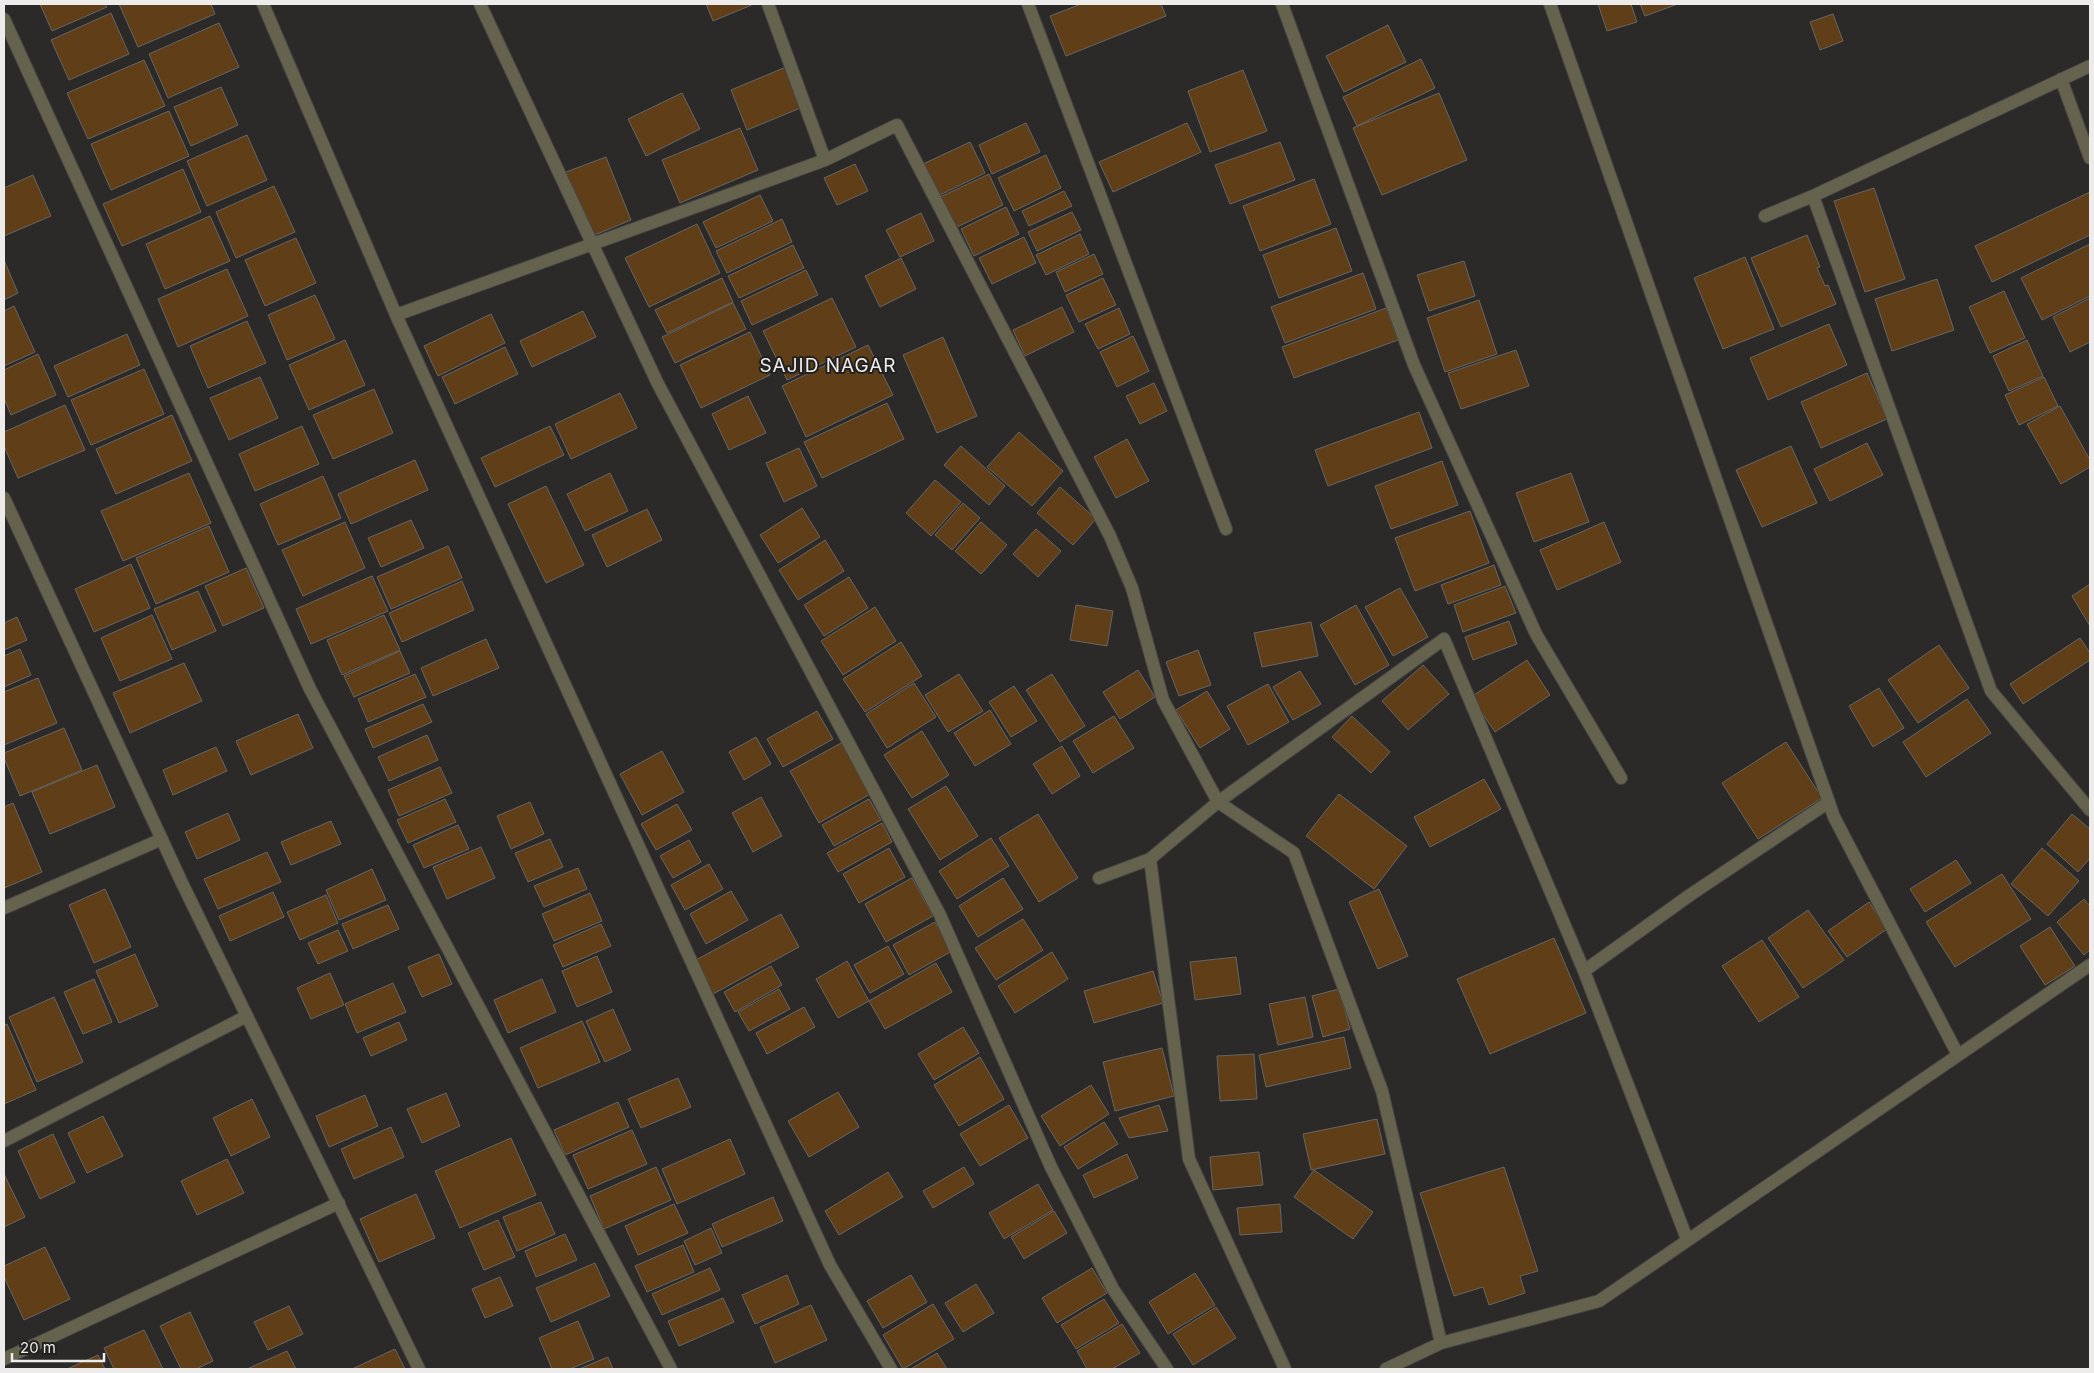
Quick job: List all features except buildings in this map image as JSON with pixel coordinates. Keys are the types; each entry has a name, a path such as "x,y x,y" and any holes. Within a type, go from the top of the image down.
{"street":[{"path":"263,4 396,315 830,1265 892,1369"},
{"path":"480,4 657,382 940,915 1051,1167 1113,1289 1167,1369"},
{"path":"768,4 824,160"},
{"path":"1028,4 1226,529"},
{"path":"1282,4 1414,364 1536,634 1621,778"},
{"path":"1550,4 1834,817 1958,1056"},
{"path":"4,19 310,688 671,1369"},
{"path":"1765,216 1814,196 2090,66"},
{"path":"2061,79 2090,158"},
{"path":"396,315 824,160 897,125 1110,536 1132,588 1163,700 1218,802 1294,853 1382,1091 1440,1343"},
{"path":"1814,196 1991,691 2090,810"},
{"path":"4,498 162,839 420,1369"},
{"path":"1099,878 1150,859 1218,802 1444,639 1584,971 1688,1239"},
{"path":"1584,971 1690,895 1829,802"},
{"path":"4,908 162,839"},
{"path":"1150,859 1189,1159 1285,1369"},
{"path":"1386,1369 1440,1343 1599,1301 2090,964"},
{"path":"4,1141 247,1016"},
{"path":"4,1359 339,1203"}],"district":[{"name":"SAJID NAGAR","path":"828,365"}]}
